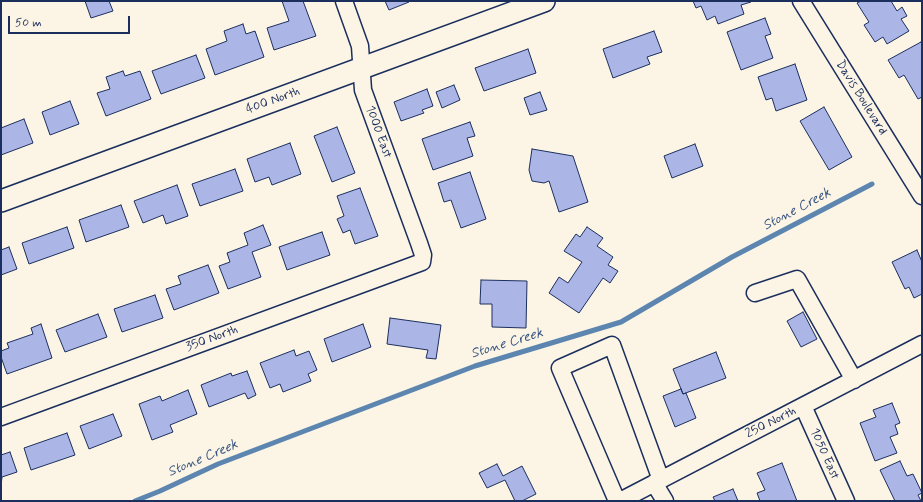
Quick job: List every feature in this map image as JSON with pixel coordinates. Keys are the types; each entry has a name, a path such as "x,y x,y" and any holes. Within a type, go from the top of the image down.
{"main road":[{"name":"400 North","path":"1,201 544,1"}],"street":[{"name":"1000 East","path":"344,1 360,46 363,90 420,243 422,262"},
{"name":"Davis Boulevard","path":"801,1 922,196"},
{"name":"350 North","path":"1,417 422,262"},
{"path":"755,292 798,279 854,380"},
{"name":"250 North","path":"618,501 922,344"},
{"path":"618,501 560,368 612,345 665,501"},
{"name":"1050 East","path":"803,406 846,501"}],"building":[{"path":"85,1 109,1 113,11 91,18"},
{"path":"282,1 303,1 316,36 274,50 267,28 289,21"},
{"path":"385,1 408,1 409,2 389,10"},
{"path":"693,1 751,2 741,5 744,14 718,24 715,16 707,20 701,6 696,8"},
{"path":"861,1 891,1 897,11 902,7 907,16 901,19 909,31 887,44 883,37 875,42 864,25 869,22 857,3"},
{"path":"765,18 771,34 765,36 773,58 741,70 727,32"},
{"path":"243,24 246,34 255,31 264,57 215,75 206,49 227,41 224,31"},
{"path":"654,31 662,52 647,57 650,64 613,78 603,49"},
{"path":"921,42 922,97 918,99 904,75 899,78 888,60"},
{"path":"528,49 536,73 484,91 475,68"},
{"path":"196,55 205,78 161,94 152,71"},
{"path":"795,64 807,100 776,111 772,98 766,100 758,77"},
{"path":"123,71 125,76 140,71 151,99 106,116 97,93 110,89 106,77"},
{"path":"454,85 460,100 442,108 436,92"},
{"path":"427,89 433,106 422,110 424,113 401,121 394,102"},
{"path":"540,92 547,110 530,115 524,98"},
{"path":"70,101 79,124 50,135 42,112"},
{"path":"824,107 852,157 829,170 800,121"},
{"path":"24,119 33,143 1,155 1,128"},
{"path":"470,122 475,136 467,138 473,156 433,170 422,139"},
{"path":"337,127 355,173 332,182 314,136"},
{"path":"290,143 301,174 272,185 269,177 255,182 247,159"},
{"path":"695,144 703,166 672,178 664,156"},
{"path":"532,149 573,156 588,202 559,212 549,181 544,183 532,181 529,170"},
{"path":"235,169 243,191 200,206 192,184"},
{"path":"470,172 486,219 461,228 451,200 444,202 438,183"},
{"path":"177,185 188,216 166,224 163,215 143,223 134,201"},
{"path":"360,188 378,236 355,244 350,230 343,233 337,219 344,216 337,196"},
{"path":"121,205 129,227 86,242 79,220"},
{"path":"263,225 271,245 252,252 261,277 228,289 219,266 230,262 227,253 248,245 244,233"},
{"path":"67,227 74,248 29,264 22,243"},
{"path":"587,227 603,238 597,246 613,257 608,265 618,271 610,283 603,278 579,313 549,293 559,277 568,283 582,262 564,251 576,234 580,237"},
{"path":"322,232 330,255 287,270 279,247"},
{"path":"9,247 17,269 1,275 1,250"},
{"path":"917,250 922,262 922,294 914,298 909,287 905,289 892,262"},
{"path":"208,265 219,293 174,310 166,289 181,284 178,276"},
{"path":"481,280 527,281 526,328 492,327 492,304 480,304"},
{"path":"155,295 163,318 122,332 114,309"},
{"path":"803,312 817,339 801,347 787,321"},
{"path":"98,314 107,337 65,352 56,330"},
{"path":"390,318 441,325 436,359 426,358 428,350 387,344"},
{"path":"41,324 52,358 7,374 1,357 1,351 9,348 7,343 33,334 31,328"},
{"path":"363,324 371,347 332,362 324,339"},
{"path":"294,350 296,356 309,351 317,370 308,374 311,381 283,392 280,384 270,388 260,363"},
{"path":"716,352 726,378 683,394 673,369"},
{"path":"247,371 256,395 248,399 245,393 209,407 201,385 231,373 232,376"},
{"path":"681,389 683,394 686,393 696,418 675,427 663,396"},
{"path":"188,390 197,414 170,425 173,432 152,440 139,404 160,396 162,401"},
{"path":"892,403 900,423 895,425 898,434 890,437 897,453 875,461 860,423 876,417 873,410"},
{"path":"113,414 122,436 89,449 80,426"},
{"path":"67,433 75,455 31,470 24,448"},
{"path":"10,452 17,472 2,477 1,486 1,455"},
{"path":"900,461 907,476 913,474 922,493 918,495 921,501 895,501 880,470"},
{"path":"782,463 797,501 760,501 757,493 765,490 757,473"},
{"path":"497,464 503,476 522,466 536,494 522,501 515,501 505,480 487,488 479,473"},
{"path":"733,489 738,501 715,501 713,497"}],"waterway":[{"name":"Stone Creek","path":"135,501 218,464 475,366 621,322 732,257 872,184"}]}
